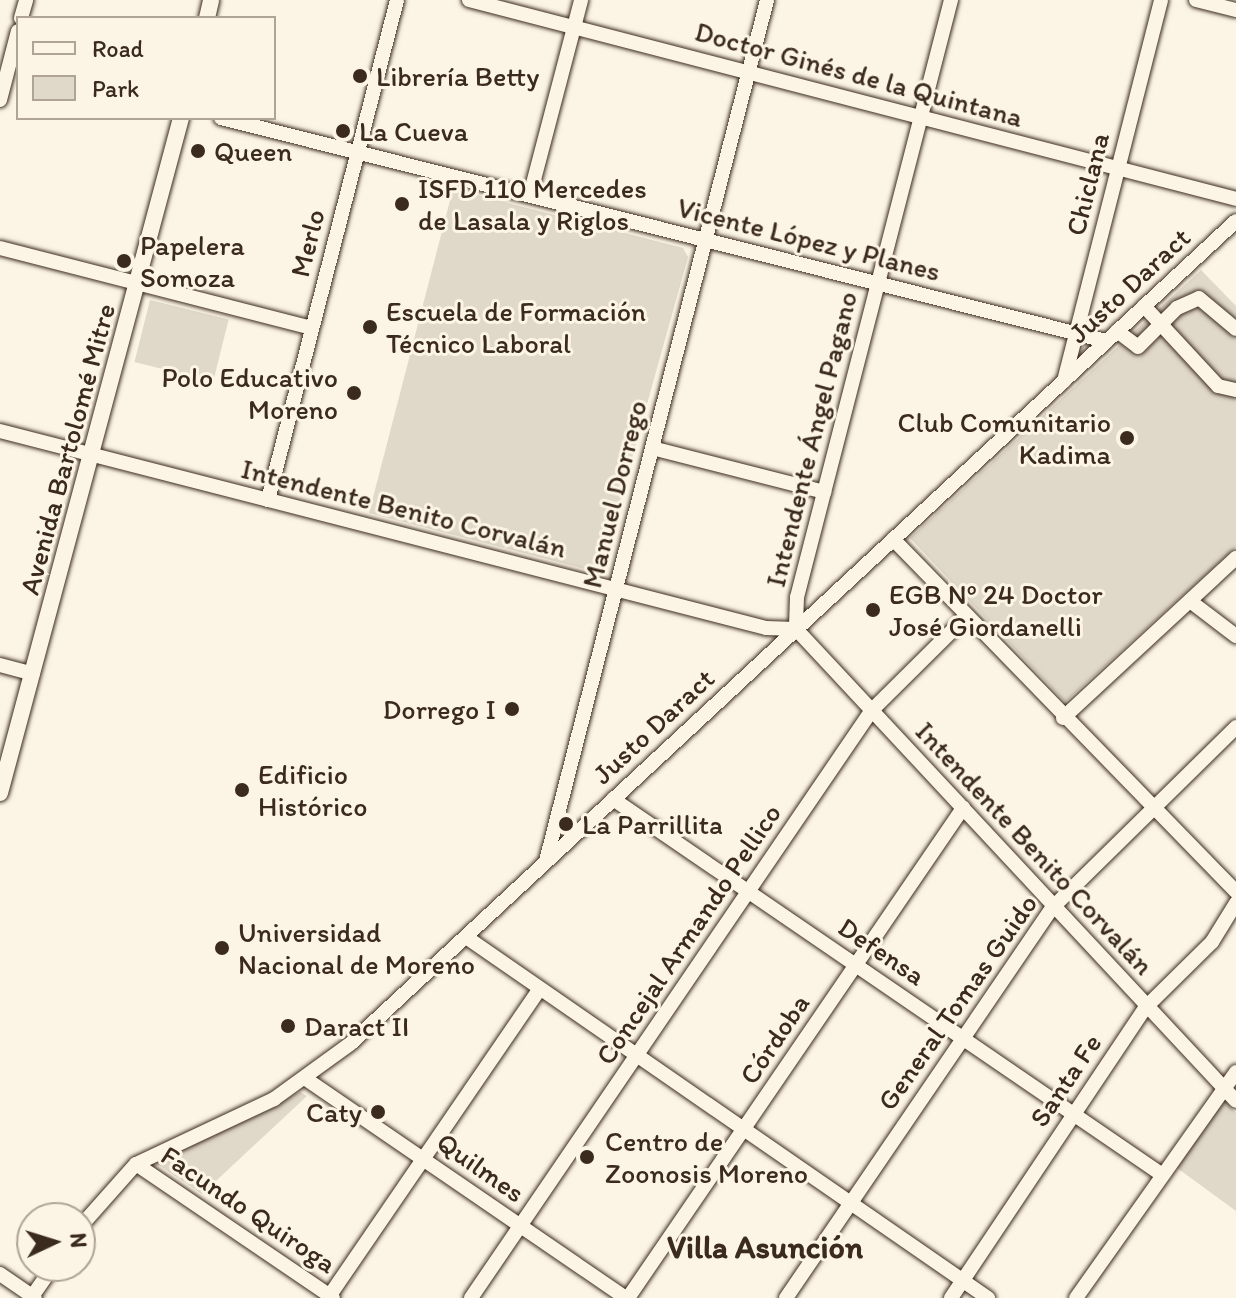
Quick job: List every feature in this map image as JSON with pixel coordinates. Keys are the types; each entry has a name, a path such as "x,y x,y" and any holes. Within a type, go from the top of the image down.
{"main road":[{"name":"Avenida Bartolomé Mitre","path":"0,793 94,455 180,120"}],"street":[{"name":"Merlo","path":"268,500 397,0"},
{"name":"Doctor Ginés de la Quintana","path":"469,0 1236,199"},
{"path":"530,195 581,0"},
{"name":"Manuel Dorrego","path":"546,861 767,0"},
{"name":"Intendente Ángel Pagano","path":"796,629 794,612 951,0"},
{"name":"Chiclana","path":"1064,381 1161,0"},
{"path":"1196,0 1236,10"},
{"path":"0,100 16,38"},
{"name":"Vicente López y Planes","path":"229,120 1076,334 1112,336 1138,347 1163,326"},
{"name":"Justo Daract","path":"96,1209 136,1164 306,1079 466,937 1236,221"},
{"path":"0,248 312,328"},
{"path":"1163,326 1177,308 1199,298 1236,329"},
{"path":"1144,306 1218,386 1236,390"},
{"name":"Intendente Benito Corvalán","path":"0,431 766,628 796,629 1236,1101"},
{"path":"652,448 824,492"},
{"path":"893,539 1063,718 1236,892"},
{"path":"1063,718 1236,558"},
{"path":"1190,601 1236,636"},
{"name":"Concejal Armando Pellico","path":"471,1298 872,710 967,616"},
{"path":"0,665 33,674"},
{"name":"General Tomas Guido","path":"786,1298 1053,907 1236,727"},
{"name":"Defensa","path":"613,799 1161,1174"},
{"name":"Córdoba","path":"627,1298 963,808"},
{"name":"Santa Fe","path":"951,1298 1146,1007 1212,942 1236,903"},
{"path":"466,937 988,1298"},
{"path":"330,1297 539,990"},
{"path":"1076,1298 1222,1086 1236,1072"},
{"name":"Quilmes","path":"306,1079 627,1298"},
{"name":"Facundo Quiroga","path":"136,1164 330,1297"},
{"path":"0,1274 33,1297"}],"green space":[{"path":"453,189 683,248 688,257 600,573 369,513"},
{"name":"Club Comunitario Kadima","path":"1201,270 1236,306 1236,547 1065,702 910,538"},
{"path":"150,300 229,320 213,382 135,362"},
{"path":"300,1092 307,1096 202,1194 153,1161"},
{"path":"1221,1097 1236,1113 1236,1211 1173,1165"}],"place":[{"name":"Librería Betty","path":"360,76"},
{"name":"La Cueva","path":"343,131"},
{"name":"Queen","path":"198,151"},
{"name":"ISFD 110 Mercedes de Lasala y Riglos","path":"402,204"},
{"name":"Papelera Somoza","path":"124,261"},
{"name":"Escuela de Formación Técnico Laboral","path":"370,327"},
{"name":"Polo Educativo Moreno","path":"354,393"},
{"name":"Club Comunitario Kadima","path":"1127,438"},
{"name":"EGB Nº 24 Doctor José Giordanelli","path":"873,610"},
{"name":"Dorrego I","path":"512,709"},
{"name":"Edificio Histórico","path":"242,790"},
{"name":"La Parrillita","path":"566,824"},
{"name":"Universidad Nacional de Moreno","path":"222,948"},
{"name":"Daract II","path":"288,1026"},
{"name":"Caty","path":"378,1112"},
{"name":"Centro de Zoonosis Moreno","path":"587,1157"}],"district":[{"name":"Villa Asunción","path":"765,1247"}]}
